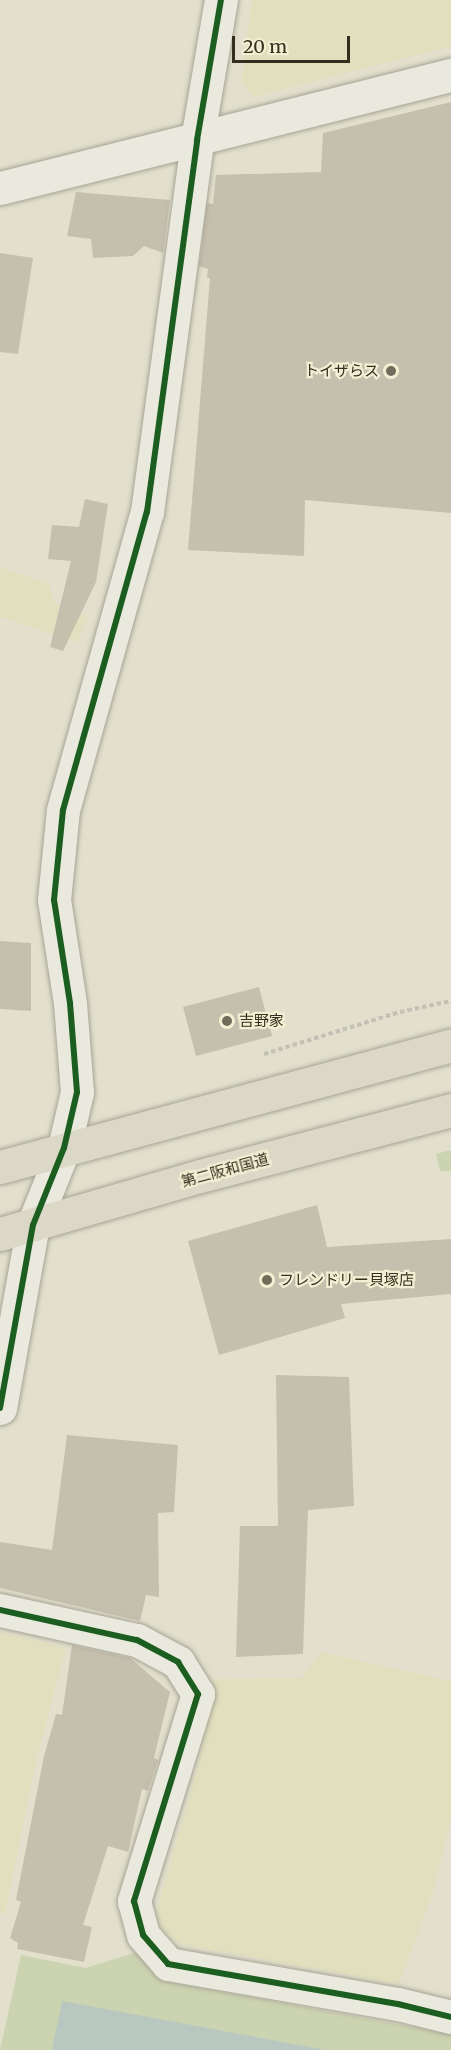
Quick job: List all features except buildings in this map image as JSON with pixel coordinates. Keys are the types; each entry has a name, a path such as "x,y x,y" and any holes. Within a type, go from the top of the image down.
{"highway":[{"path":"0,1167 451,1045"},
{"name":"第二阪和国道","path":"0,1234 200,1176 451,1110"}],"street":[{"path":"0,1408 33,1225 64,1149 77,1092 70,1003 54,900 63,810 147,512 197,140 221,0"},
{"path":"0,188 451,75"},
{"path":"0,1610 137,1640 178,1662 198,1694 134,1901 143,1935 168,1964 398,2004 451,2017"}],"path":[{"path":"262,1054 400,1012 451,1001"}],"green space":[{"path":"252,0 451,0 451,46 254,97 241,82"},
{"path":"0,567 49,584 55,604 88,616 77,642 0,617"},
{"path":"451,1150 451,1171 440,1171 436,1154"},
{"path":"0,1632 66,1648 37,1757 5,1914 0,1913"},
{"path":"320,1652 451,1681 451,1818 434,1890 399,1984 180,1944 163,1929 156,1914 198,1767 214,1679 302,1678"},
{"path":"137,1952 163,1981 451,2034 451,2050 0,2050 21,1955 86,1968"}],"shaded area":[{"path":"62,2001 326,2050 52,2050"}],"cycle path":[{"path":"0,1408 33,1225 64,1148 77,1092 70,1003 54,900 63,810 147,512 197,140 221,0"},
{"path":"0,1610 137,1640 178,1662 198,1694 134,1901 143,1935 168,1964 398,2004 451,2017"}],"place":[{"name":"トイザらス","path":"391,371"},
{"name":"吉野家","path":"227,1021"},
{"name":"フレンドリー貝塚店","path":"267,1280"}]}
